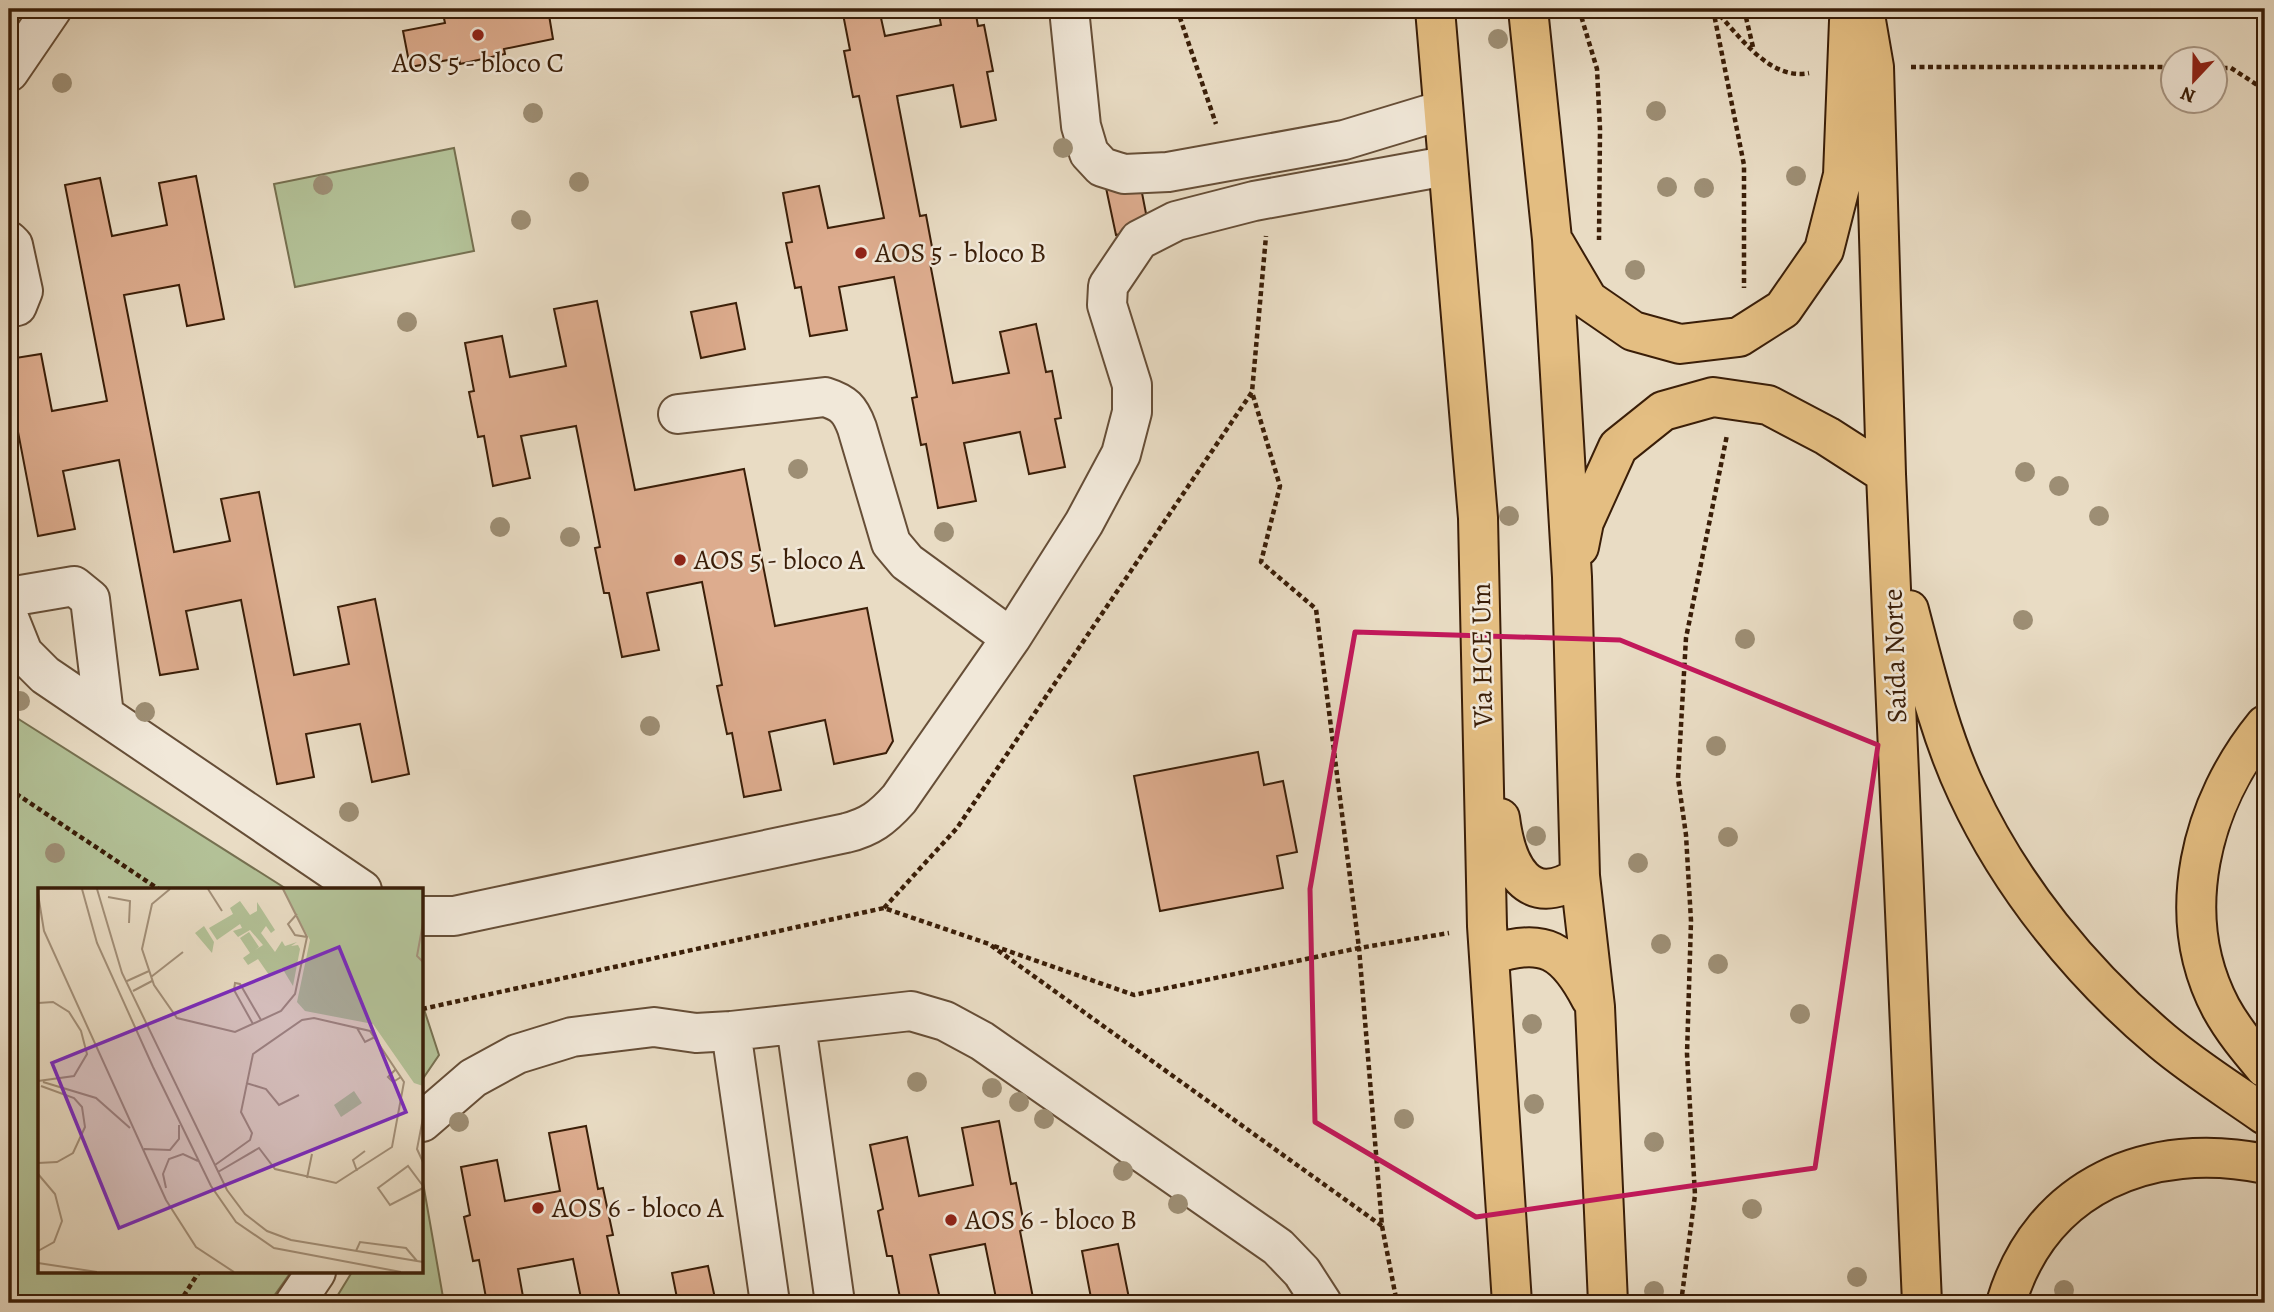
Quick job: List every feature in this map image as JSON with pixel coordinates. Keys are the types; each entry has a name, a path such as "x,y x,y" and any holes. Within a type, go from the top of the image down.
{"main road":[{"name":"Via HCE Um","path":"1435,9 1446,166 1478,518 1489,940 1512,1303"},
{"path":"1528,9 1552,239 1572,577 1580,876 1595,1007 1608,1303"},
{"path":"1552,239 1588,300 1633,331 1680,344 1739,337 1783,309 1825,250 1843,175 1849,9"},
{"name":"Saída Norte","path":"1864,9 1874,67 1886,474 1923,1303"},
{"path":"1572,577 1584,522 1618,447 1663,411 1713,397 1768,405 1827,436 1886,474"},
{"path":"1891,544 1937,710 1966,791 2006,864 2070,951 2162,1041 2265,1115"},
{"path":"1483,670 1503,845 1512,868 1527,884 1546,890 1566,885 1580,876"},
{"path":"2265,725 2248,746 2224,786 2208,828 2198,876 2196,927 2204,966 2221,1008 2265,1068"},
{"path":"1489,940 1517,946 1541,947 1556,953 1577,973 1595,1007"},
{"path":"2006,1303 2014,1278 2034,1243 2061,1210 2089,1188 2124,1170 2162,1161 2202,1157 2265,1164"}],"street":[{"path":"9,72 52,9"},
{"path":"1069,9 1081,126 1089,153 1102,167 1124,174 1168,172 1344,140 1443,110"},
{"path":"424,916 454,916 867,827 882,818 899,799 1011,638 1084,523 1121,454 1129,431 1132,385 1107,305 1108,286 1139,240 1176,221 1254,201 1446,166"},
{"path":"1168,172 1176,221"},
{"path":"9,241 13,245 23,291 17,306 9,308"},
{"path":"678,414 825,397 842,402 857,428 891,542 907,562 1011,638"},
{"path":"9,597 74,586 90,600 104,715"},
{"path":"9,618 23,653 45,675 359,888"},
{"path":"424,1120 473,1078 517,1054 561,1041 654,1027 696,1033 732,1031 911,1012 945,1021 982,1041 1278,1247 1302,1272 1322,1303"},
{"path":"796,1025 835,1303"},
{"path":"732,1031 770,1303"},
{"path":"295,1303 315,1274"}],"path":[{"path":"1177,9 1219,133"},
{"path":"1579,9 1597,69 1600,129 1600,234 1588,300"},
{"path":"1713,9 1753,48 1744,9"},
{"path":"1713,9 1744,165 1745,296 1739,337"},
{"path":"1874,67 2158,67"},
{"path":"2228,68 2265,90"},
{"path":"1267,232 1252,392 1280,486 1261,562 1316,609 1359,948 1382,1226 1397,1303"},
{"path":"884,908 957,828 1252,392"},
{"path":"1681,1303 1695,1195 1687,1054 1692,921 1678,778 1686,638 1736,400"},
{"path":"9,789 157,888"},
{"path":"424,1009 884,908 1133,995 1359,948 1489,940"},
{"path":"989,944 1382,1226"},
{"path":"179,1303 199,1274"}],"highlighted area":[{"path":"1355,632 1620,640 1878,745 1815,1168 1476,1217 1315,1122 1310,889"}],"green space":[{"path":"454,148 474,251 295,287 274,184"},
{"path":"9,713 285,888 38,888 38,1274 290,1274 269,1303 9,1303"},
{"path":"424,1009 439,1055 424,1077"},
{"path":"424,1188 444,1303 333,1303 351,1274 424,1274"}],"building":[{"name":"AOS 5 - bloco C","path":"442,9 548,9 553,39 504,49 505,54 460,64 459,58 410,67 403,31 445,23"},
{"name":"AOS 5 - bloco B","path":"842,9 879,9 885,36 941,25 938,9 975,9 978,26 984,25 993,71 987,72 996,120 961,127 953,85 897,96 898,102 920,216 926,215 935,263 930,263 953,383 1009,373 1000,332 1036,324 1046,372 1052,371 1061,418 1055,419 1065,467 1029,474 1020,432 964,443 976,501 938,508 926,444 921,445 912,398 917,397 894,277 839,287 847,330 810,336 801,287 795,288 786,243 792,242 783,193 819,186 828,228 884,218 859,96 853,97 844,51 850,50"},
{"path":"1136,162 1149,229 1116,235 1102,169"},
{"path":"196,176 224,319 187,326 179,285 124,295 174,552 230,541 221,499 259,492 294,675 349,664 338,607 375,599 409,774 372,782 360,724 306,734 314,777 277,784 241,600 186,611 198,669 160,675 119,460 63,471 75,529 38,536 9,385 9,359 41,354 52,411 107,401 65,185 100,178 112,236 167,225 159,183"},
{"name":"AOS 5 - bloco A","path":"597,301 635,490 744,469 775,626 867,608 893,741 886,753 834,764 825,720 769,732 781,790 744,797 732,733 727,734 717,686 722,685 702,582 647,593 659,650 622,657 609,593 604,593 595,548 600,547 576,426 521,436 530,478 493,486 484,436 478,437 469,392 474,391 465,343 502,336 510,377 566,366 554,309"},
{"path":"736,303 745,349 701,358 691,312"},
{"path":"1258,752 1264,785 1283,781 1297,852 1277,856 1283,888 1160,911 1134,776"},
{"name":"AOS 6 - bloco B","path":"999,1121 1011,1184 1016,1183 1025,1229 1020,1231 1034,1303 997,1303 985,1244 930,1255 941,1303 901,1303 892,1256 887,1256 878,1211 883,1209 870,1145 907,1137 919,1196 973,1185 962,1128"},
{"name":"AOS 6 - bloco A","path":"586,1126 598,1189 603,1188 613,1235 607,1236 621,1303 582,1303 573,1259 518,1269 524,1302 487,1303 479,1260 473,1261 464,1217 470,1215 461,1167 497,1160 505,1201 560,1191 549,1133"},
{"name":"AOS 6 - bloco B","path":"1118,1244 1130,1303 1092,1303 1082,1251"},
{"name":"AOS 6 - bloco A","path":"708,1266 716,1303 678,1303 672,1273"}],"place":[{"name":"AOS 5 - bloco C","path":"478,35"},
{"name":"AOS 5 - bloco B","path":"861,253"},
{"name":"AOS 5 - bloco A","path":"680,560"},
{"name":"AOS 6 - bloco A","path":"538,1208"},
{"name":"AOS 6 - bloco B","path":"951,1220"}]}
